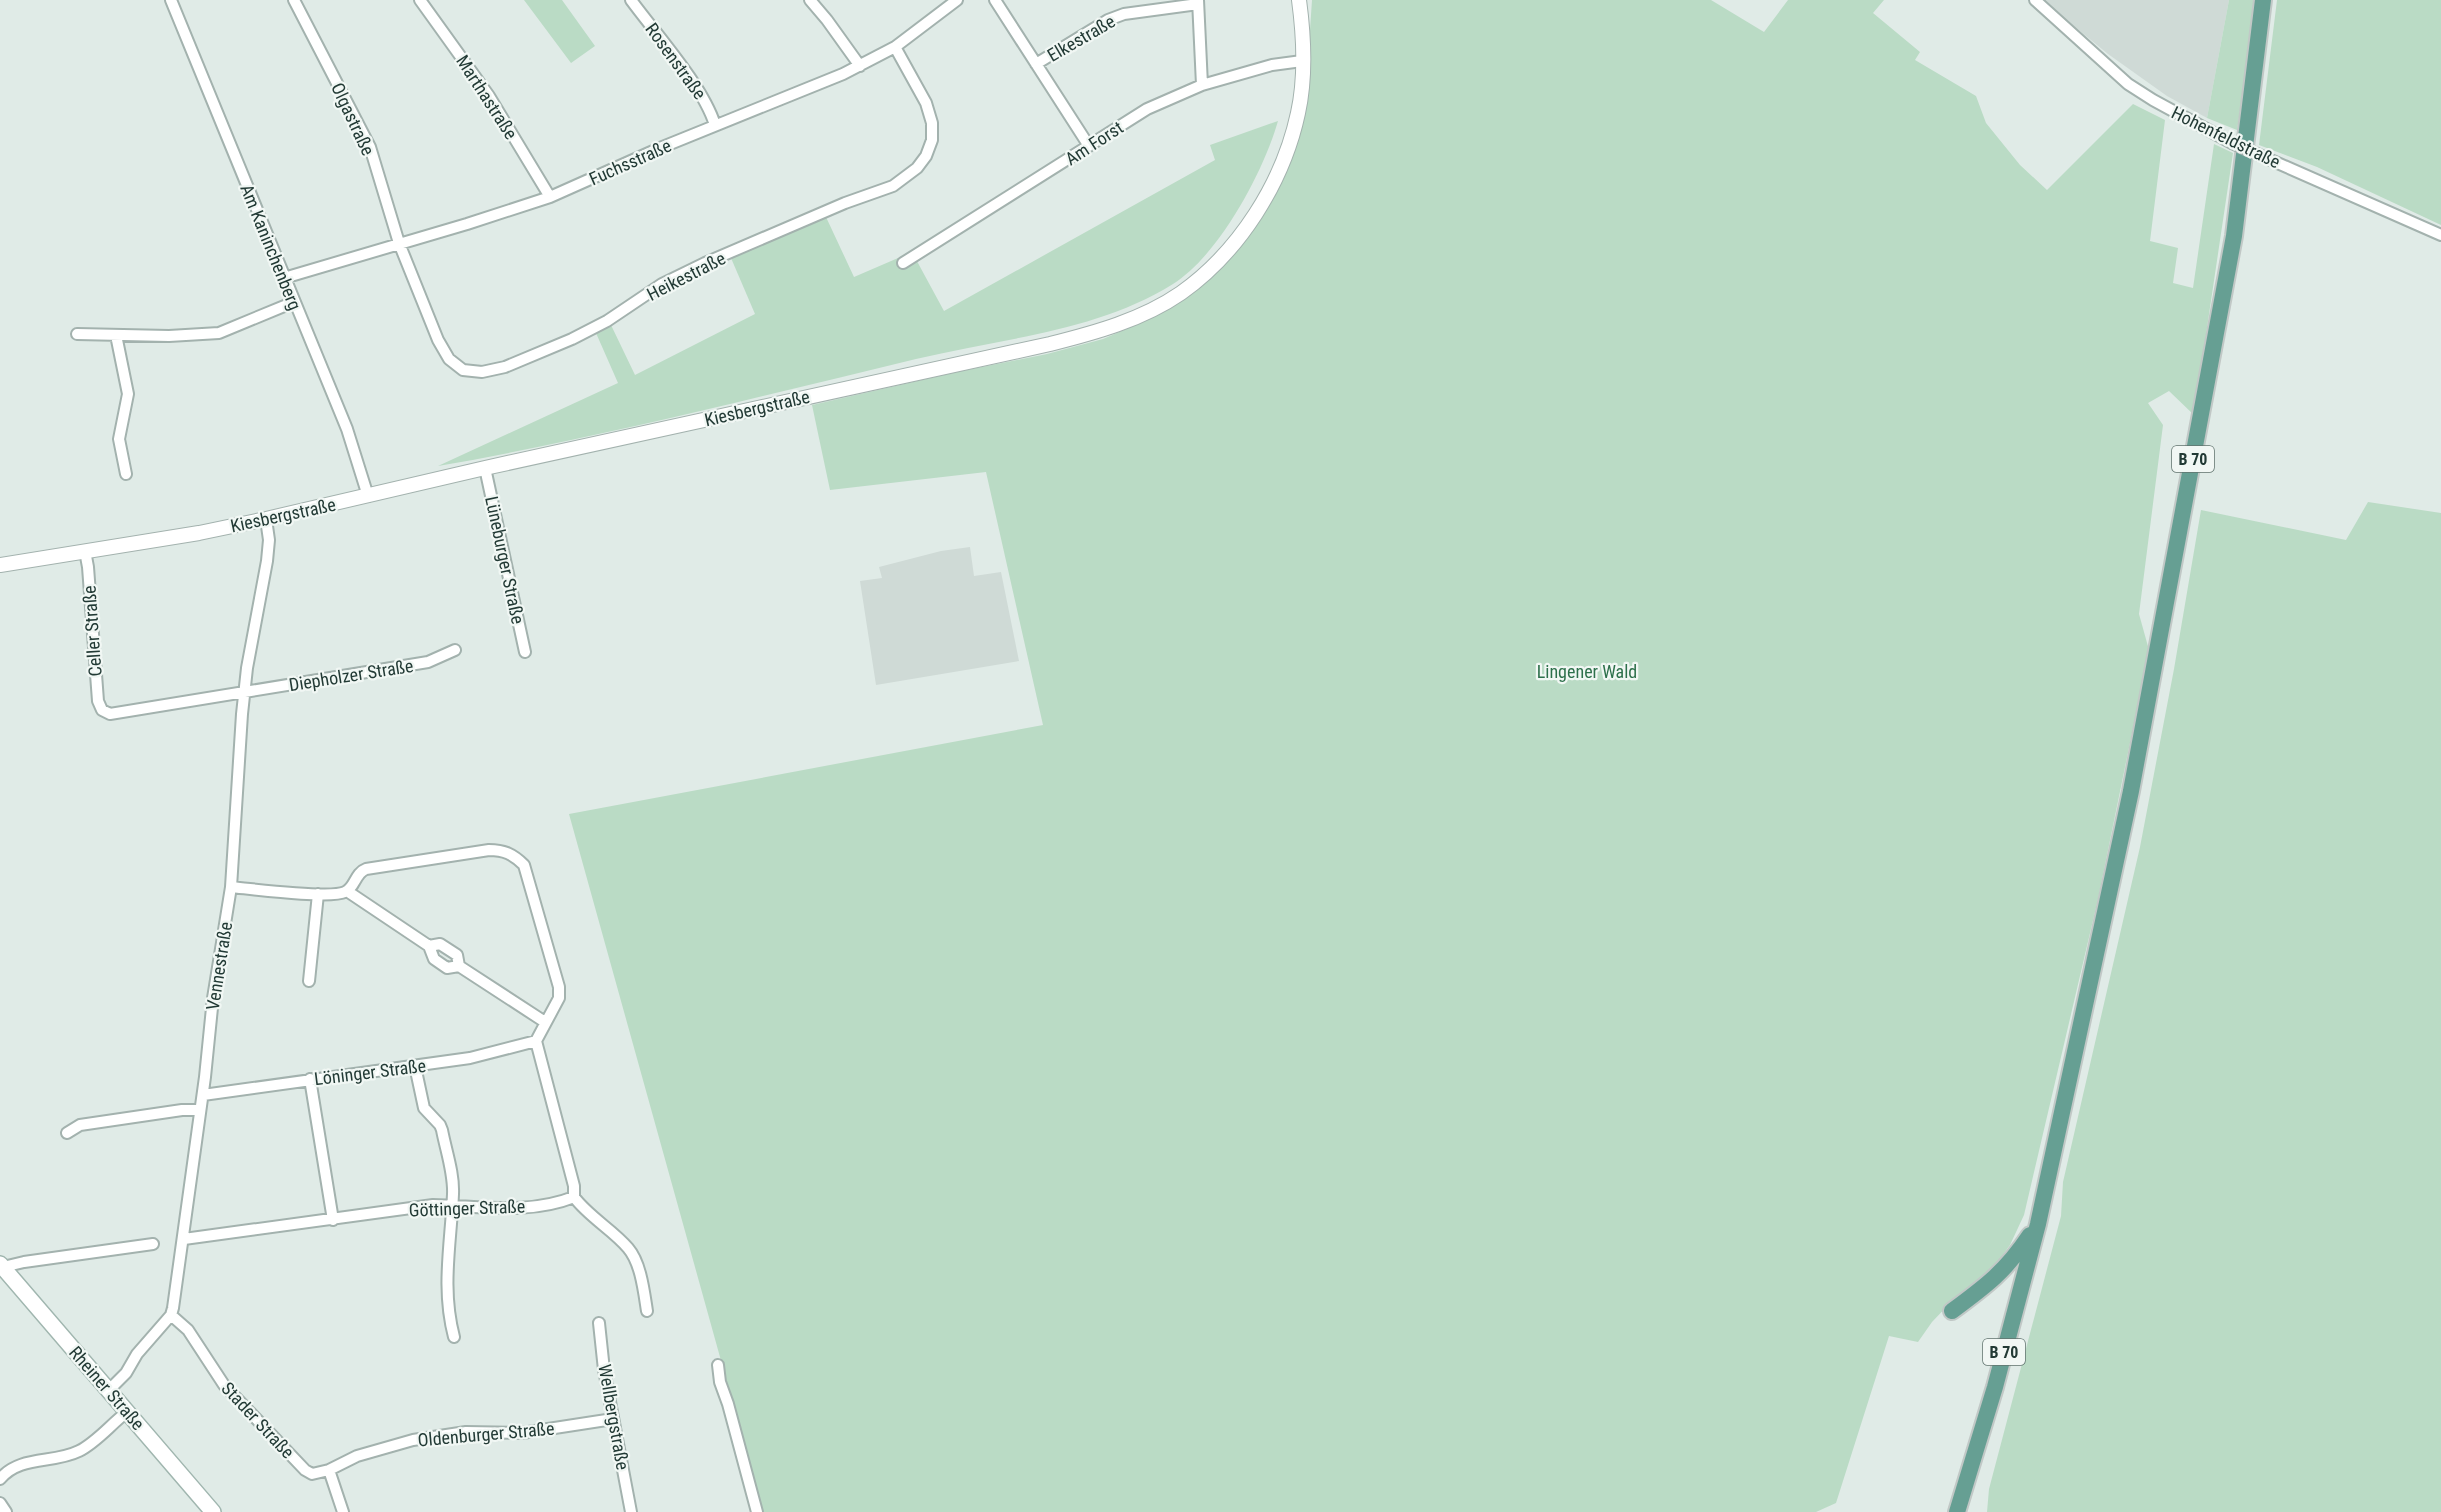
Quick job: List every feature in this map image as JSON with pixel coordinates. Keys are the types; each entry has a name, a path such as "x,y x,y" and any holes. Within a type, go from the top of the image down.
{"main road":[{"name":"B 70","path":"1957,1512 1995,1387 2038,1224 2131,791 2230,259 2263,0"},
{"path":"1952,1311 1994,1280 2016,1256 2038,1224"},
{"name":"Rheiner Straße","path":"1,1265 213,1512"},
{"path":"1967,1480 1968,1512"}],"street":[{"name":"Am Kaninchenberg","path":"171,0 347,429 368,496"},
{"name":"Olgastraße","path":"294,0 370,147 399,243"},
{"name":"Marthastraße","path":"420,0 489,96 550,197"},
{"name":"Rosenstraße","path":"631,0 693,83 711,110 715,125"},
{"path":"810,0 860,66"},
{"name":"Fuchsstraße","path":"284,278 550,197 715,125 860,66 895,47 957,0"},
{"path":"995,0 1089,146"},
{"name":"Kiesbergstraße","path":"0,565 199,533 266,519 1099,332 1180,293 1213,265 1243,233 1265,197 1284,157 1298,114 1302,87 1303,30 1299,0"},
{"name":"Hohenfeldstraße","path":"2035,0 2128,84 2162,106 2232,143 2441,235"},
{"path":"1198,2 1202,85"},
{"name":"Elkestraße","path":"1036,64 1088,31 1124,14 1198,2"},
{"name":"Heikestraße","path":"399,243 438,340 449,359 464,370 482,372 531,358 607,321 662,284 845,203 893,186 917,168 926,156 932,140 932,123 926,103 895,47"},
{"name":"Am Forst","path":"903,263 1147,109 1202,85 1272,65 1302,61"},
{"path":"77,334 169,336 219,333 294,302"},
{"path":"116,335 128,394 119,439 126,474"},
{"name":"Lüneburger Straße","path":"485,468 525,652"},
{"name":"Vennestraße","path":"171,1315 184,1239 213,998 231,887 244,693 267,561 269,540 266,519"},
{"name":"Celler Straße","path":"85,551 98,701 102,710"},
{"name":"Diepholzer Straße","path":"102,710 110,714 428,662 455,650"},
{"path":"347,891 359,872 366,869 489,850 501,850 517,858 524,865 559,987 559,998 536,1041 574,1186 574,1197 629,1249 637,1268 647,1311"},
{"path":"231,887 318,894 347,891 429,946 434,959 447,968 459,966 545,1022"},
{"path":"309,981 318,894"},
{"path":"429,946 441,944 457,955 459,966"},
{"name":"Löninger Straße","path":"203,1095 470,1058 536,1041"},
{"path":"415,1066 424,1108 442,1130 453,1183 447,1271 447,1309 454,1337"},
{"path":"310,1079 333,1220"},
{"path":"67,1132 80,1125 182,1110 200,1110"},
{"name":"Göttinger Straße","path":"184,1239 433,1205 466,1208 527,1207 574,1197"},
{"path":"1,1265 153,1244"},
{"path":"109,1390 171,1315"},
{"name":"Stader Straße","path":"171,1315 189,1330 229,1391 305,1470 312,1474 329,1470"},
{"name":"Wellbergstraße","path":"599,1323 604,1370 631,1512"},
{"path":"718,1365 720,1382 757,1512"},
{"path":"0,1479 8,1469 20,1464 63,1457 79,1451 127,1412"},
{"name":"Oldenburger Straße","path":"329,1470 357,1456 413,1440 466,1432 543,1431 613,1419"},
{"path":"329,1470 343,1512"},
{"path":"0,1503 6,1512"}],"shaded area":[{"path":"2042,0 2229,0 2207,118 2167,96 2108,54"},
{"path":"970,547 974,576 1001,572 1019,661 876,685 860,581 882,578 879,567 941,551"}],"green space":[{"path":"524,0 562,0 595,46 571,63"},
{"name":"Lingener Wald","path":"1312,0 1711,0 1764,32 1788,0 1884,0 1873,13 1920,52 1915,60 1976,96 1986,123 2020,165 2047,190 2133,104 2165,120 2150,241 2178,248 2173,283 2193,288 2214,144 2233,153 2194,415 2169,391 2148,403 2163,425 2139,614 2149,650 2098,899 2024,1215 2010,1245 1989,1274 1953,1300 1932,1322 1918,1342 1889,1336 1836,1503 1816,1512 760,1512 720,1357 569,814 1043,725 986,472 830,490 812,405 1047,354 1103,339 1147,320 1184,297 1218,266 1288,156 1308,60"},
{"path":"2229,0 2257,0 2237,130 2207,118"},
{"path":"2277,0 2441,0 2441,225 2317,167 2259,145"},
{"path":"1278,121 1262,164 1250,188 1207,254 1173,284 1113,313 1048,332 916,359 618,430 438,466 618,383 596,333 611,325 635,375 755,314 731,258 826,217 854,277 912,252 944,311 1215,160 1210,145"},
{"path":"2368,502 2441,513 2441,1512 1987,1512 1989,1489 2061,1216 2063,1182 2140,847 2201,510 2346,540"}]}
